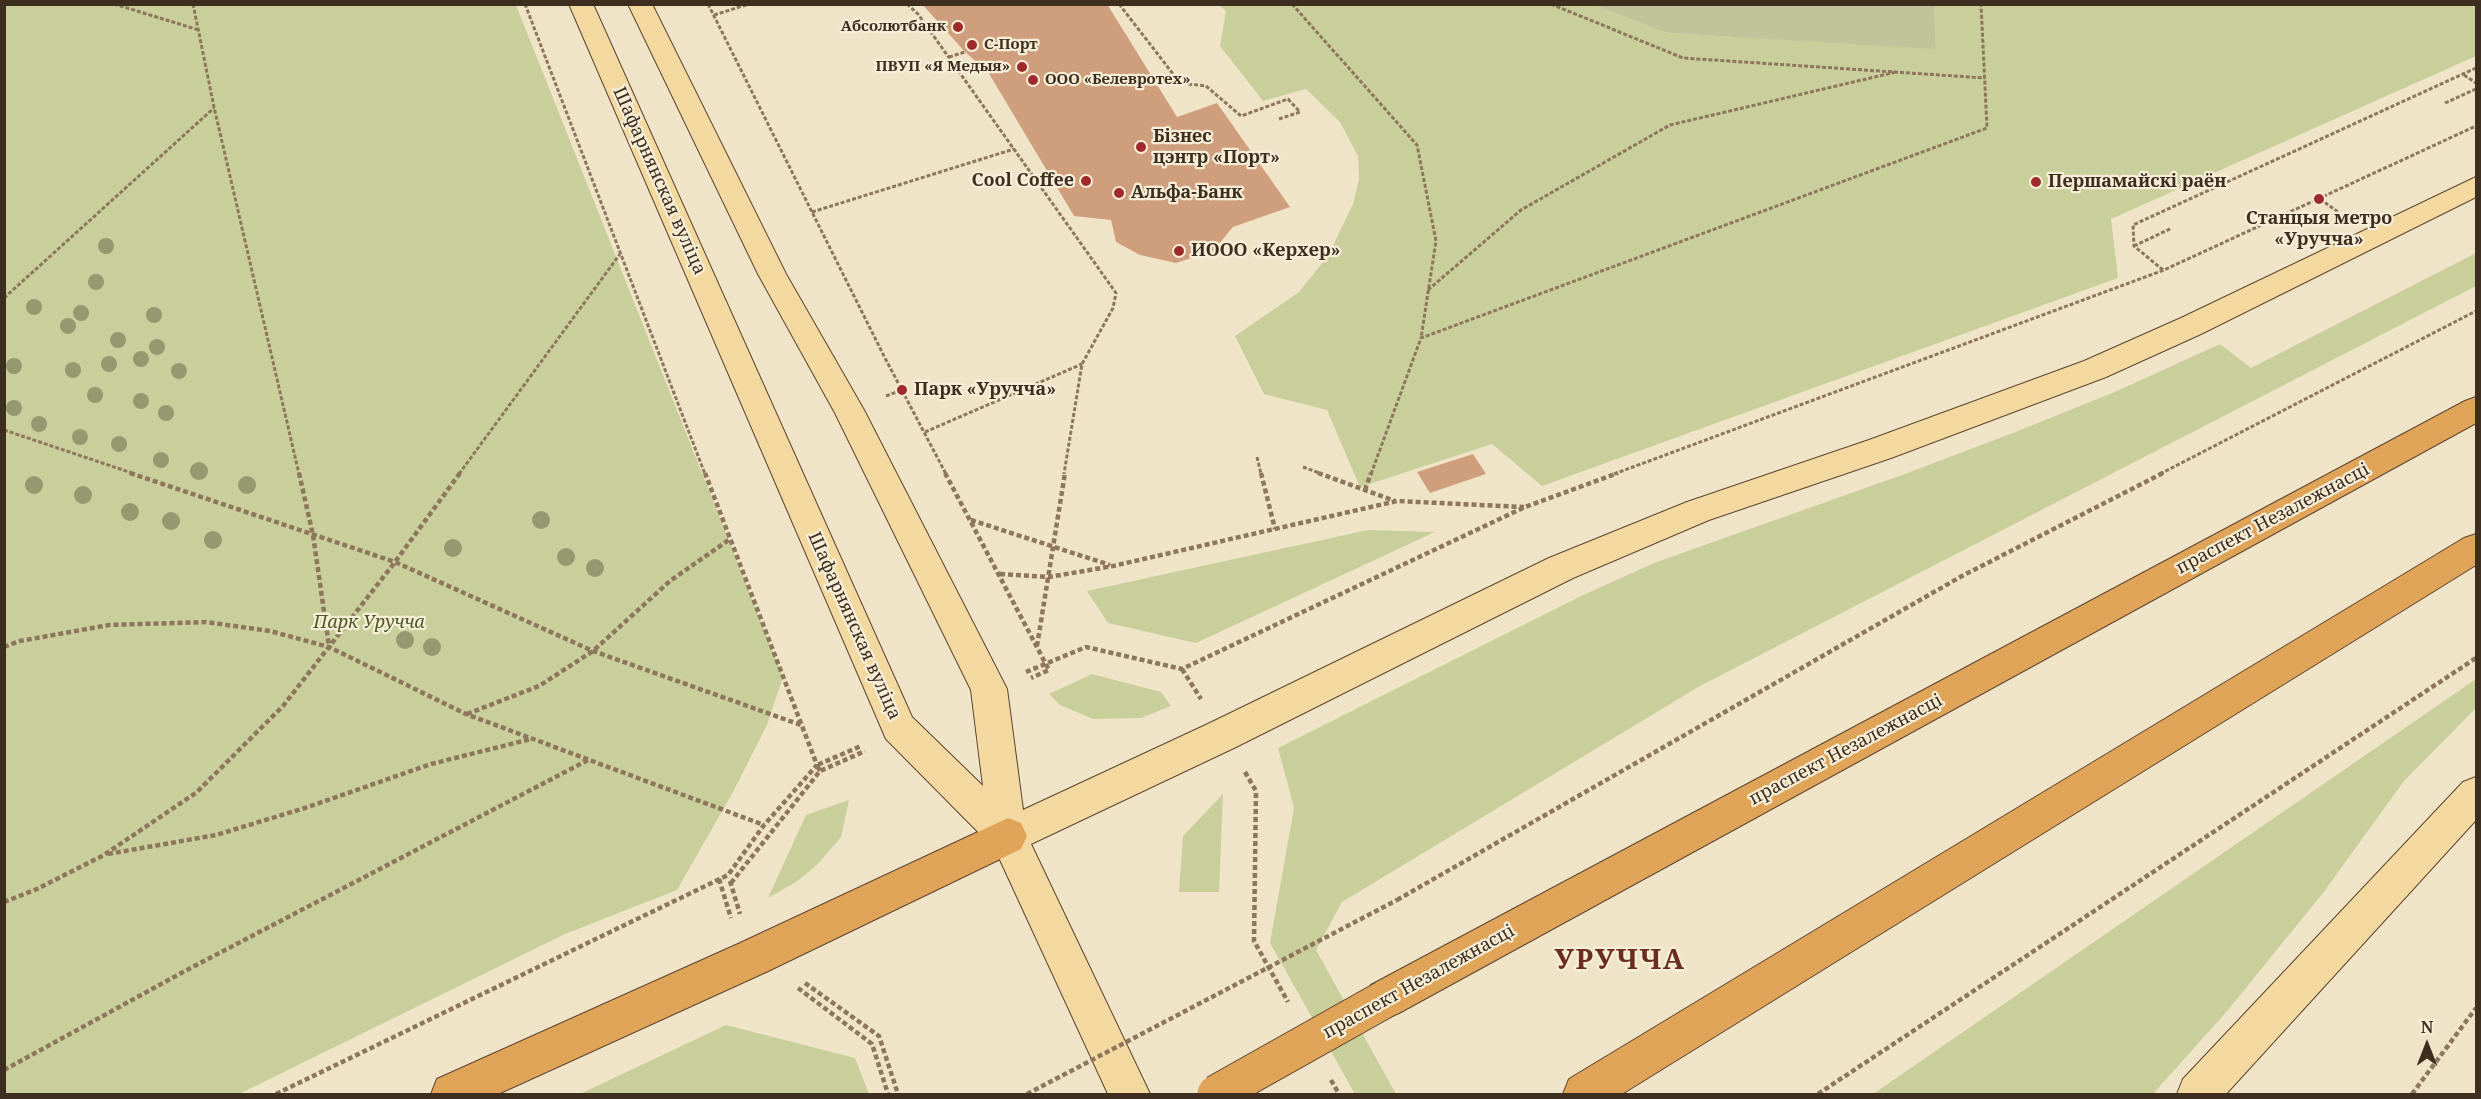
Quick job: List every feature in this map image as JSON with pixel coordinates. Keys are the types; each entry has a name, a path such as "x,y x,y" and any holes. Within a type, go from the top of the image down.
{"highway":[{"name":"праспект Незалежнасці","path":"1216,1095 1385,999 2476,409"},
{"path":"1584,1095 2476,548"},
{"path":"452,1095 752,958 1008,836"}],"main road":[{"name":"Шафарнянская вуліца","path":"581,4 899,728 1008,836"},
{"path":"640,4 772,274 849,410 989,689 1008,836 1129,1095"},
{"path":"1008,836 1223,735 1561,568 1698,511 1891,445 2095,369 2191,326 2476,186"},
{"path":"2198,1095 2476,794"}],"path":[{"path":"114,4 199,30"},
{"path":"193,4 214,107 313,535 329,647"},
{"path":"525,4 819,771"},
{"path":"708,4 812,212 1046,663 1086,646 1182,669 1524,507 2164,270 2476,126"},
{"path":"714,15 749,4"},
{"path":"907,4 918,14 1116,293 1113,308 1082,364 1037,646"},
{"path":"1119,4 1180,83 1206,86 1241,116 1288,99 1300,112 1279,119"},
{"path":"1292,4 1418,145 1436,241 1420,339 1365,490"},
{"path":"1551,4 1683,58 1985,78"},
{"path":"1420,339 1987,128 1981,4"},
{"path":"949,57 965,52"},
{"path":"2164,270 2134,246 2133,225 2476,68"},
{"path":"1428,290 1521,210 1670,124 1896,72"},
{"path":"2463,74 2476,82"},
{"path":"2445,103 2476,89"},
{"path":"4,298 214,107"},
{"path":"812,212 1014,149"},
{"path":"2134,246 2172,228"},
{"path":"4,902 37,889 104,855 197,792 283,706 395,562 621,254"},
{"path":"1027,1095 1397,900 1962,576 2476,311"},
{"path":"925,432 1082,364"},
{"path":"4,430 395,562 593,651 802,725"},
{"path":"1257,457 1275,529"},
{"path":"1303,467 1397,501"},
{"path":"999,574 1049,577 1113,566 1397,501 1524,507"},
{"path":"970,520 1113,566"},
{"path":"466,714 538,686 593,651 670,581 730,538"},
{"path":"4,647 20,641 109,625 206,622 270,631 329,647 466,714 764,825"},
{"path":"1818,1095 2476,658"},
{"path":"1182,669 1256,791 1254,942 1294,1013"},
{"path":"104,855 216,835 305,808 430,764 532,739"},
{"path":"4,1070 185,971 588,760"},
{"path":"276,1095 728,875 764,825 817,765"},
{"path":"728,875 752,958"},
{"path":"803,981 879,1036 898,1095"},
{"path":"791,983 872,1044 888,1095"},
{"path":"2412,1095 2476,1008"},
{"path":"1328,1074 1339,1095"}],"green space":[{"path":"2476,4 2476,56 2111,219 2118,278 1542,486 1492,444 1360,487 1327,410 1264,394 1235,336 1299,292 1328,256 1353,204 1359,179 1358,156 1340,122 1306,89 1263,101 1220,46 1226,11 1219,5 1594,5 1667,33 1936,48 1934,5"},
{"name":"Парк Уручча","path":"4,5 516,5 783,677 767,725 732,794 677,890 565,934 239,1094 5,1094"},
{"path":"1594,5 1934,5 1936,49 1667,33"},
{"path":"2476,253 2476,286 1700,686 1342,902 1316,950 1396,1094 1355,1094 1270,943 1294,808 1278,748 1579,597 1654,563 2013,433 2117,391 2220,344 2251,368"},
{"path":"1368,530 1435,532 1196,643 1108,623 1087,591"},
{"path":"1092,674 1161,692 1171,706 1141,718 1093,719 1060,705 1049,694"},
{"path":"2476,679 2476,708 2404,781 2323,893 2228,1010 2153,1094 1873,1094"},
{"path":"1223,794 1219,892 1179,892 1183,836"},
{"path":"849,800 841,837 817,865 796,882 768,898 806,815"},
{"path":"726,1025 855,1058 869,1094 580,1094"}],"building":[{"name":"Бізнес цэнтр «Порт»","path":"922,4 1107,4 1177,117 1217,103 1290,207 1233,227 1213,251 1176,263 1140,255 1116,242 1111,220 1074,216 988,72 965,52"},
{"path":"1473,454 1486,474 1430,493 1417,472"}],"place":[{"name":"Абсолютбанк","path":"958,27"},
{"name":"С-Порт","path":"972,45"},
{"name":"ПВУП «Я Медыя»","path":"1022,67"},
{"name":"ООО «Белевротех»","path":"1033,80"},
{"name":"Бізнес цэнтр «Порт»","path":"1141,147"},
{"name":"Cool Coffee","path":"1086,181"},
{"name":"Першамайскі раён","path":"2036,182"},
{"name":"Альфа-Банк","path":"1119,193"},
{"name":"Станцыя метро «Уручча»","path":"2319,199"},
{"name":"ИООО «Керхер»","path":"1179,251"},
{"name":"Парк «Уручча»","path":"902,390"}],"district":[{"name":"УРУЧЧА","path":"1620,961"}]}
